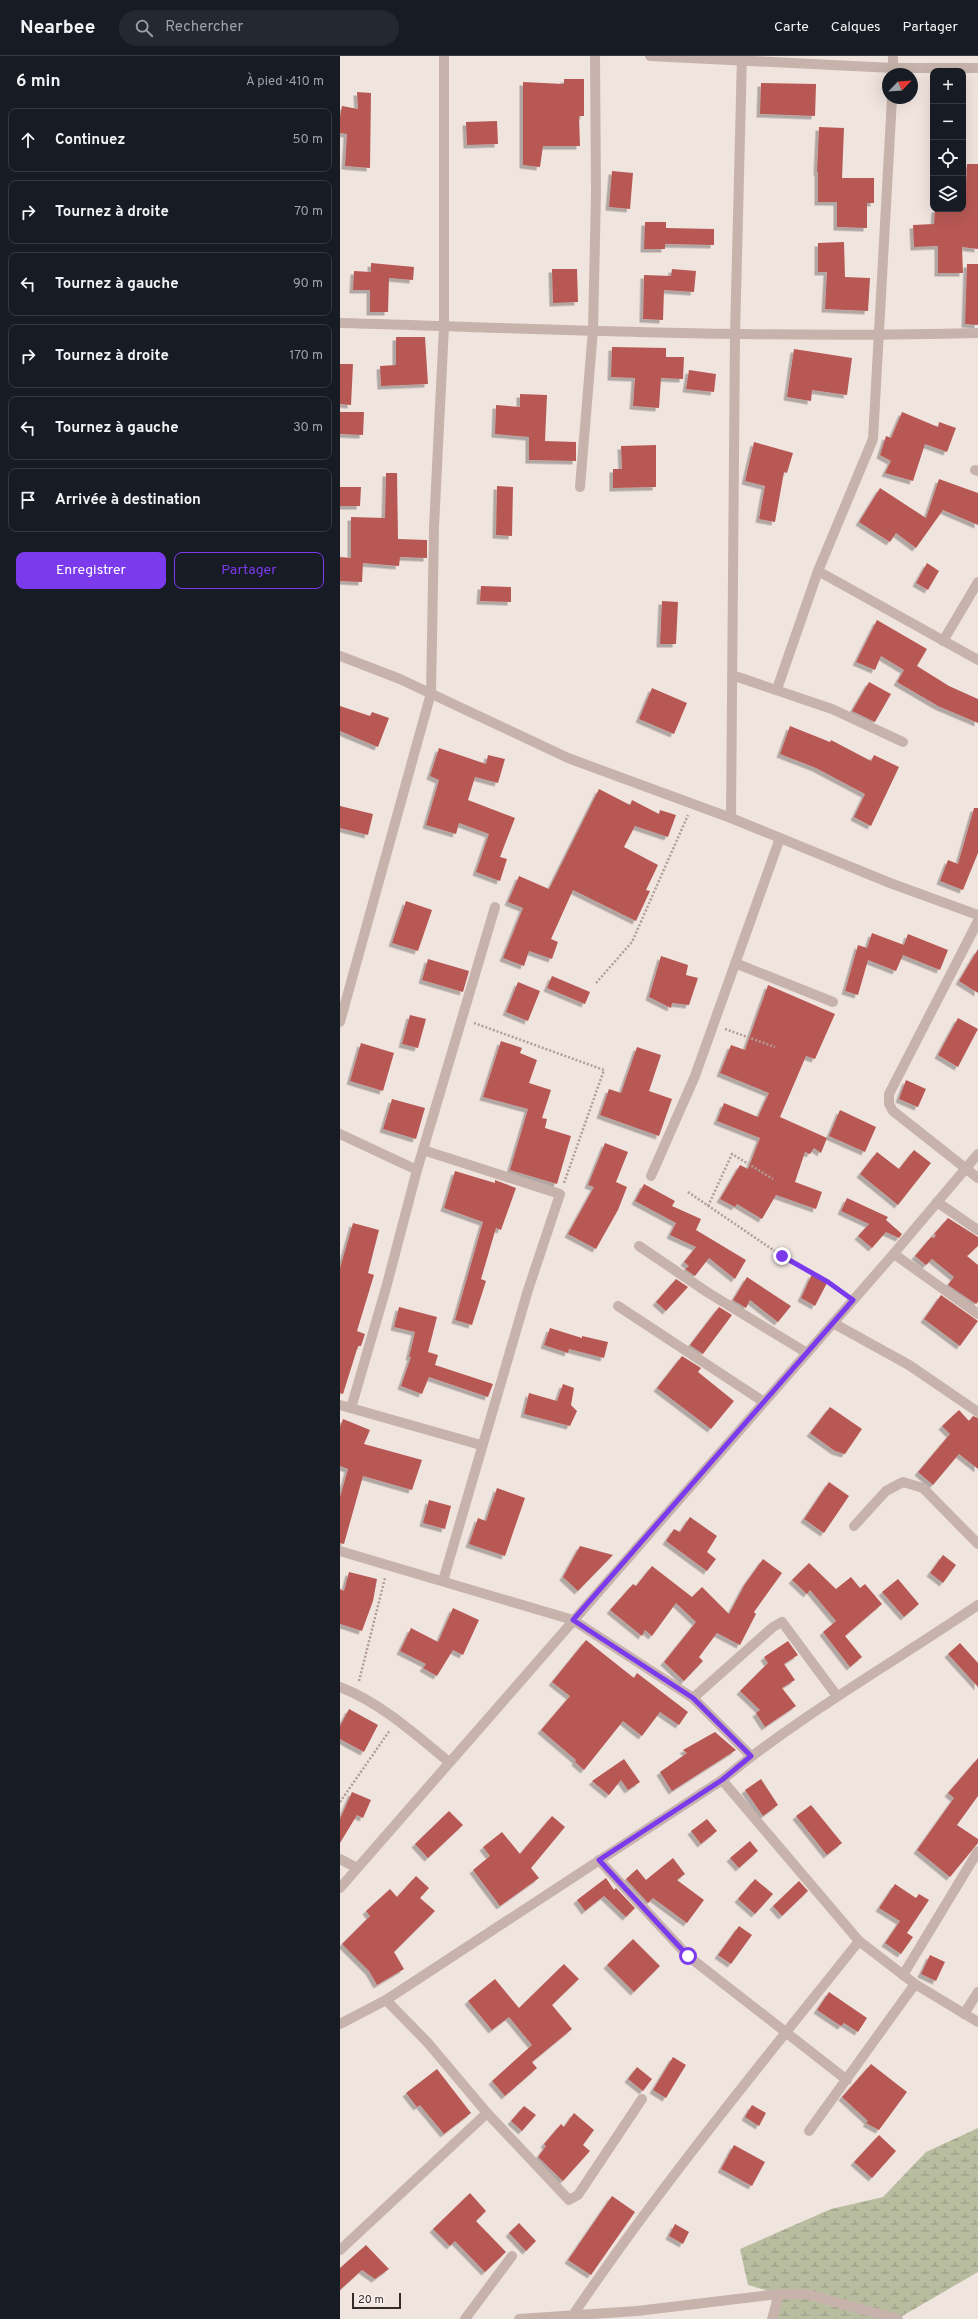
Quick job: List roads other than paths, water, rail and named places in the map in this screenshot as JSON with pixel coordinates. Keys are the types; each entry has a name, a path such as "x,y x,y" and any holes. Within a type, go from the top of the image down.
{"street":[{"path":"340,1022 431,693 434,527 444,326 444,56"},
{"path":"580,487 593,330 596,193 595,56"},
{"path":"650,56 742,58 882,70"},
{"path":"893,56 893,68"},
{"path":"732,818 735,335 742,58"},
{"path":"918,70 978,68"},
{"path":"777,689 818,571 873,439 880,336 892,104"},
{"path":"340,323 735,335 880,336 978,333"},
{"path":"818,571 978,660"},
{"path":"943,641 978,582"},
{"path":"340,656 431,693 568,758 732,818 890,883 978,915"},
{"path":"732,675 777,689 832,709 904,742"},
{"path":"651,1176 695,1076 780,838"},
{"path":"351,1408 386,1288 417,1170 495,907"},
{"path":"978,921 889,1094 889,1104 893,1111 965,1170 978,1178"},
{"path":"735,963 833,1002"},
{"path":"340,1134 417,1170"},
{"path":"423,1150 560,1194 528,1290 481,1446 443,1581"},
{"path":"340,1888 894,1254 978,1154"},
{"path":"938,1202 978,1230"},
{"path":"639,1246 707,1292 807,1353"},
{"path":"894,1254 978,1314"},
{"path":"618,1306 764,1402"},
{"path":"833,1322 908,1365 978,1412"},
{"path":"340,1405 481,1446"},
{"path":"854,1526 886,1492 903,1482 923,1488 978,1544"},
{"path":"340,1551 573,1620 693,1698 751,1756"},
{"path":"340,2024 386,2000 722,1780 751,1756 837,1696 978,1605"},
{"path":"693,1698 773,1627 782,1622 837,1696"},
{"path":"340,1687 356,1693 397,1720 449,1762"},
{"path":"722,1780 859,1941 916,1984 978,2022"},
{"path":"903,1975 978,1850"},
{"path":"340,1860 357,1868"},
{"path":"599,1860 688,1956 847,2080"},
{"path":"572,2315 608,2263 712,2124 859,1941"},
{"path":"809,2131 916,1984"},
{"path":"964,2014 978,1992"},
{"path":"386,2000 428,2043 487,2113 569,2200 578,2195 642,2099"},
{"path":"340,2250 487,2113"},
{"path":"464,2319 512,2256"},
{"path":"772,2319 779,2294"},
{"path":"519,2319 637,2311 779,2294 806,2294 898,2319"}]}
